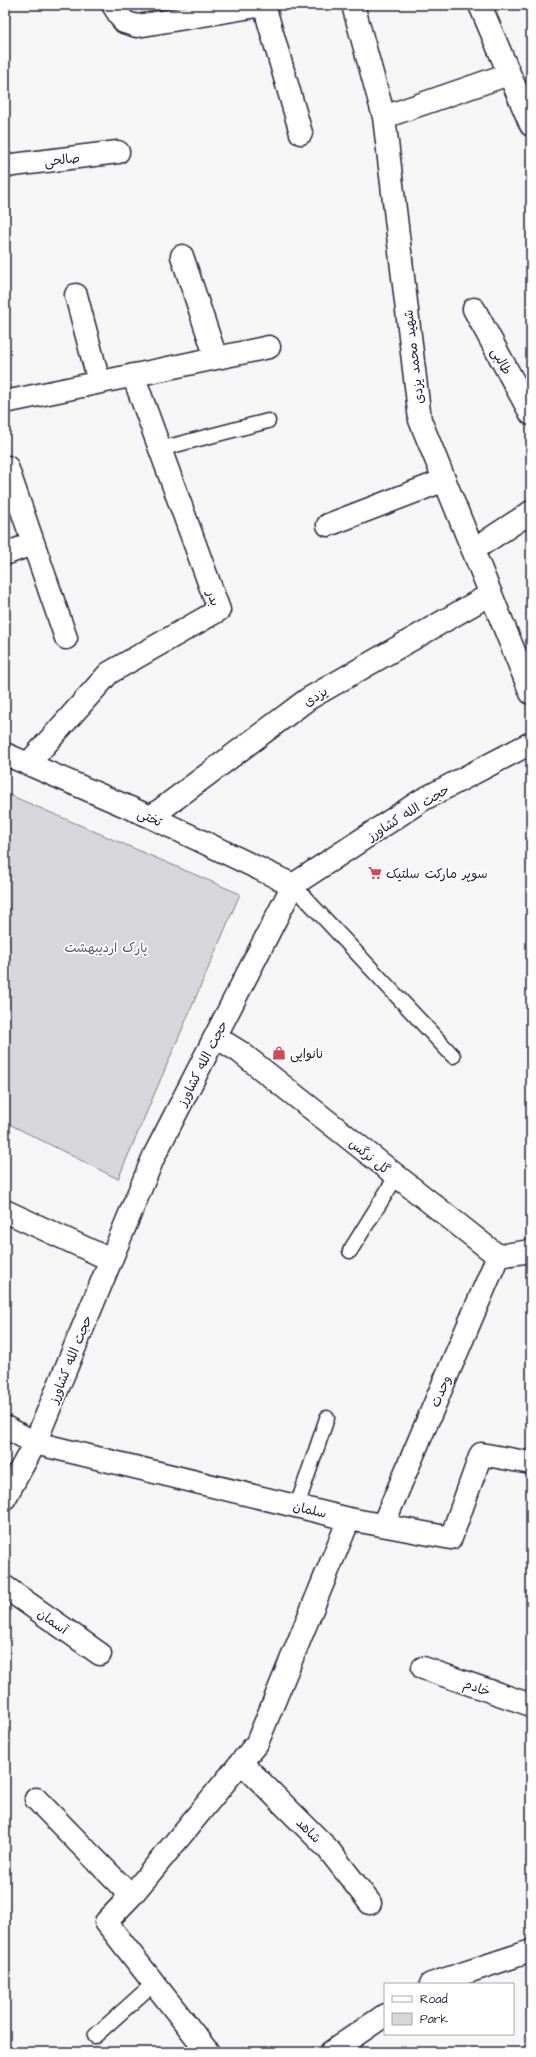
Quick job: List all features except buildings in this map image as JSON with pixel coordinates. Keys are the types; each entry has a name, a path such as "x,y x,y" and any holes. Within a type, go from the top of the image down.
{"street":[{"path":"118,13 137,26 263,5 301,133"},
{"name":"شهید محمد یزدی","path":"353,5 384,116 420,420 531,693"},
{"path":"480,5 531,125"},
{"path":"384,116 509,74"},
{"name":"صالحی","path":"5,166 118,152"},
{"path":"182,256 216,358"},
{"path":"76,295 99,382"},
{"name":"طالبی","path":"474,309 531,414"},
{"path":"5,402 269,347"},
{"name":"بدر","path":"28,764 109,673 219,610 133,375"},
{"path":"7,467 32,544 66,638"},
{"path":"328,525 445,480"},
{"path":"473,550 531,512"},
{"path":"5,554 32,544"},
{"name":"یزدی","path":"151,817 308,699 491,594"},
{"name":"حجت الله کشاورز","path":"5,1498 35,1443 154,1156 293,885 422,800 531,743"},
{"name":"تختی","path":"5,754 151,817 293,885"},
{"name":"گل نرگس","path":"216,1037 240,1052 396,1177 498,1256"},
{"path":"5,1211 111,1260"},
{"path":"498,1256 531,1251"},
{"name":"وحدت","path":"383,1525 498,1256"},
{"name":"سلمان","path":"5,1427 35,1443 349,1519 450,1538 481,1454 531,1463"},
{"path":"208,2052 106,1922 131,1896 256,1743 349,1519"},
{"name":"آسمان","path":"5,1587 100,1654"},
{"name":"خادم","path":"423,1668 531,1705"},
{"name":"شاهد","path":"242,1762 328,1849 370,1903"},
{"path":"36,1799 131,1896"},
{"path":"434,1983 531,1950"},
{"path":"331,2052 384,2016"}],"lane":[{"path":"160,449 268,421"},
{"path":"293,885 453,1056"},
{"path":"350,1252 396,1177"},
{"path":"297,1506 327,1418"},
{"path":"95,2036 154,1983"}],"green space":[{"name":"پارک اردیبهشت","path":"5,793 240,894 118,1179 5,1122"}],"place":[{"name":"سوپر مارکت سلتیک","path":"375,873"},
{"name":"نانوایی","path":"279,1053"}]}
